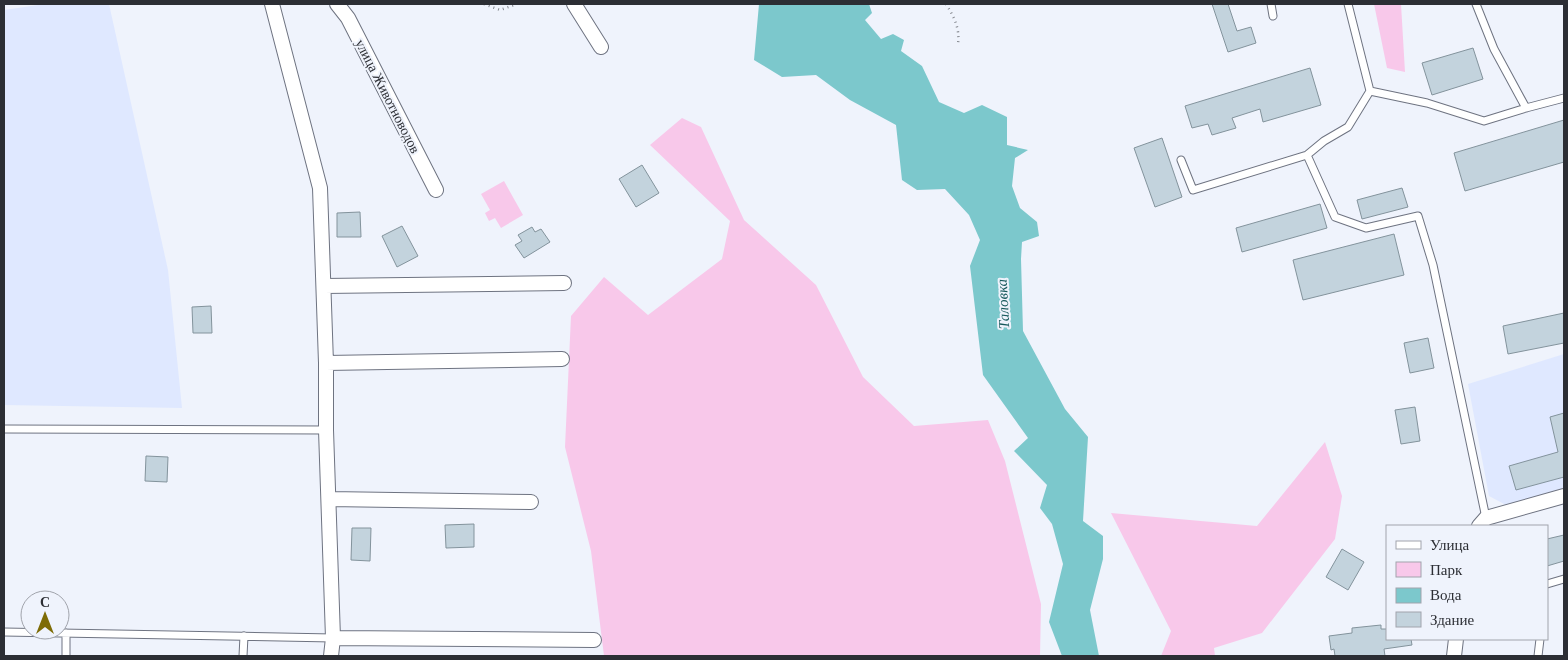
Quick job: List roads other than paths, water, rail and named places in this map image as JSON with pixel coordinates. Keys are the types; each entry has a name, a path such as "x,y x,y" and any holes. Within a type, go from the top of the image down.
{"street":[{"path":"272,4 320,188 333,638 331,656"},
{"name":"улица Животноводов","path":"337,4 348,18 436,190"},
{"path":"574,4 601,48"},
{"path":"324,286 564,283"},
{"path":"326,363 562,359"},
{"path":"1482,522 1564,496"},
{"path":"329,499 531,502"},
{"path":"333,638 594,640"},
{"path":"1454,656 1456,640"}],"lane":[{"path":"1270,4 1273,16"},
{"path":"1181,160 1193,190 1307,155 1324,141 1348,126 1370,90 1348,4"},
{"path":"1476,4 1494,49 1526,108"},
{"path":"1370,90 1427,103 1484,121 1564,98"},
{"path":"1307,155 1335,217 1366,228 1418,216 1433,265 1482,522"},
{"path":"4,429 326,430"},
{"path":"1548,584 1564,579"},
{"path":"4,632 20,632"},
{"path":"70,633 333,638"},
{"path":"244,636 244,656"},
{"path":"66,640 66,656"},
{"path":"1538,656 1540,640"}],"water":[{"name":"Таловка","path":"759,4 869,4 872,13 865,20 881,39 893,34 904,40 901,51 922,66 939,102 964,113 982,105 1007,117 1007,145 1028,150 1015,158 1012,186 1020,208 1037,222 1039,236 1022,242 1023,331 1065,409 1088,437 1083,521 1103,536 1103,559 1090,610 1099,656 1062,656 1049,622 1063,564 1052,524 1040,508 1047,485 1014,451 1028,438 983,375 970,266 980,240 969,215 945,189 917,190 902,180 896,125 850,100 816,75 782,77 754,60"}]}
